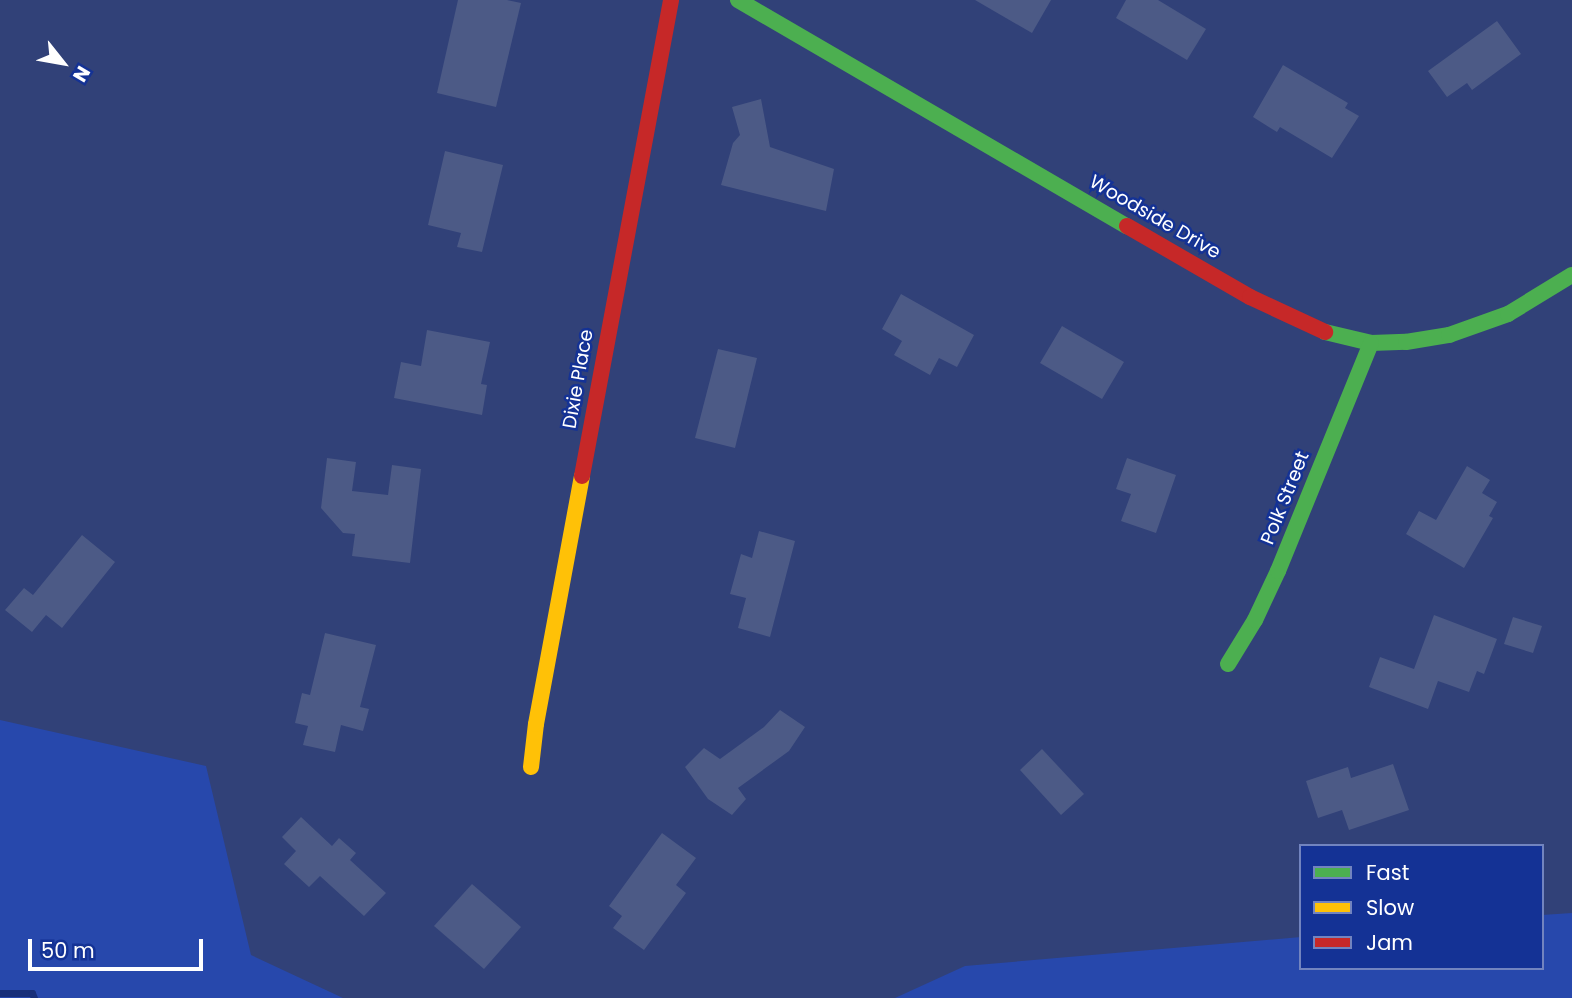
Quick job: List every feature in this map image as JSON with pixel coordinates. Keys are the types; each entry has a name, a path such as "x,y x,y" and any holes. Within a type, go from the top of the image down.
{"street":[{"name":"Dixie Place","path":"531,767 536,724 671,0"},
{"name":"Woodside Drive","path":"738,0 1250,297 1327,333 1371,343 1406,342 1449,335 1508,314 1572,275"},
{"name":"Polk Street","path":"1228,664 1255,620 1278,571 1371,343"}],"shaded area":[{"path":"0,720 206,766 251,955 343,998 0,998"},
{"path":"1572,913 1572,998 895,998 965,966 1299,937 1299,970 1544,970 1544,915"}],"building":[{"path":"458,0 507,0 521,3 496,107 437,93"},
{"path":"975,0 1051,0 1032,33"},
{"path":"1126,0 1158,0 1206,29 1187,60 1116,18"},
{"path":"1497,21 1521,54 1472,90 1467,83 1447,97 1428,71"},
{"path":"1283,65 1348,103 1345,108 1359,116 1332,158 1280,127 1277,132 1253,117"},
{"path":"761,99 770,147 834,169 826,211 721,185 733,143 740,135 732,107"},
{"path":"445,151 503,165 482,252 457,247 461,233 428,225"},
{"path":"901,294 974,335 957,367 939,358 930,375 894,355 902,341 882,329"},
{"path":"1062,326 1124,362 1102,399 1040,363"},
{"path":"427,330 490,342 481,384 487,385 482,415 394,398 401,362 421,366"},
{"path":"718,349 757,358 735,448 695,438"},
{"path":"327,458 356,462 352,491 388,495 392,465 421,469 410,563 352,556 355,534 343,533 321,508"},
{"path":"1127,458 1176,475 1156,533 1121,521 1131,494 1116,489"},
{"path":"1467,466 1490,480 1482,493 1497,502 1489,516 1493,518 1464,568 1406,534 1419,511 1436,520"},
{"path":"759,531 795,541 770,637 738,628 746,598 730,594 741,554 752,558"},
{"path":"82,535 115,562 62,628 46,615 32,632 5,610 24,588 33,595"},
{"path":"1434,615 1497,639 1484,674 1477,671 1469,692 1438,681 1428,709 1369,687 1380,657 1414,669"},
{"path":"1513,617 1542,626 1533,653 1504,644"},
{"path":"325,633 376,645 360,707 369,709 363,731 341,725 335,752 303,745 308,726 295,723 302,693 310,695"},
{"path":"780,710 805,727 789,751 738,788 746,799 732,815 708,799 685,767 704,748 720,759 764,727"},
{"path":"1042,749 1084,794 1061,815 1020,770"},
{"path":"1393,764 1409,810 1349,830 1342,810 1318,818 1306,781 1348,767 1351,778"},
{"path":"301,817 332,846 339,838 356,853 350,860 386,893 364,916 320,876 309,887 284,864 296,851 282,837"},
{"path":"662,833 696,858 676,885 686,893 644,950 613,928 622,916 609,906"},
{"path":"472,884 521,927 484,969 434,926"}],"waterway":[{"path":"0,993 32,993 34,998"}],"traffic: fast":[{"path":"738,0 1127,226"},
{"path":"1325,332 1371,343 1406,342 1449,335 1508,314 1572,275"},
{"path":"1228,664 1255,620 1278,571 1371,343"}],"traffic: slow":[{"path":"531,767 536,724 582,476"}],"traffic: jam":[{"path":"582,476 671,0"},
{"path":"1127,226 1250,297 1325,332"}]}
